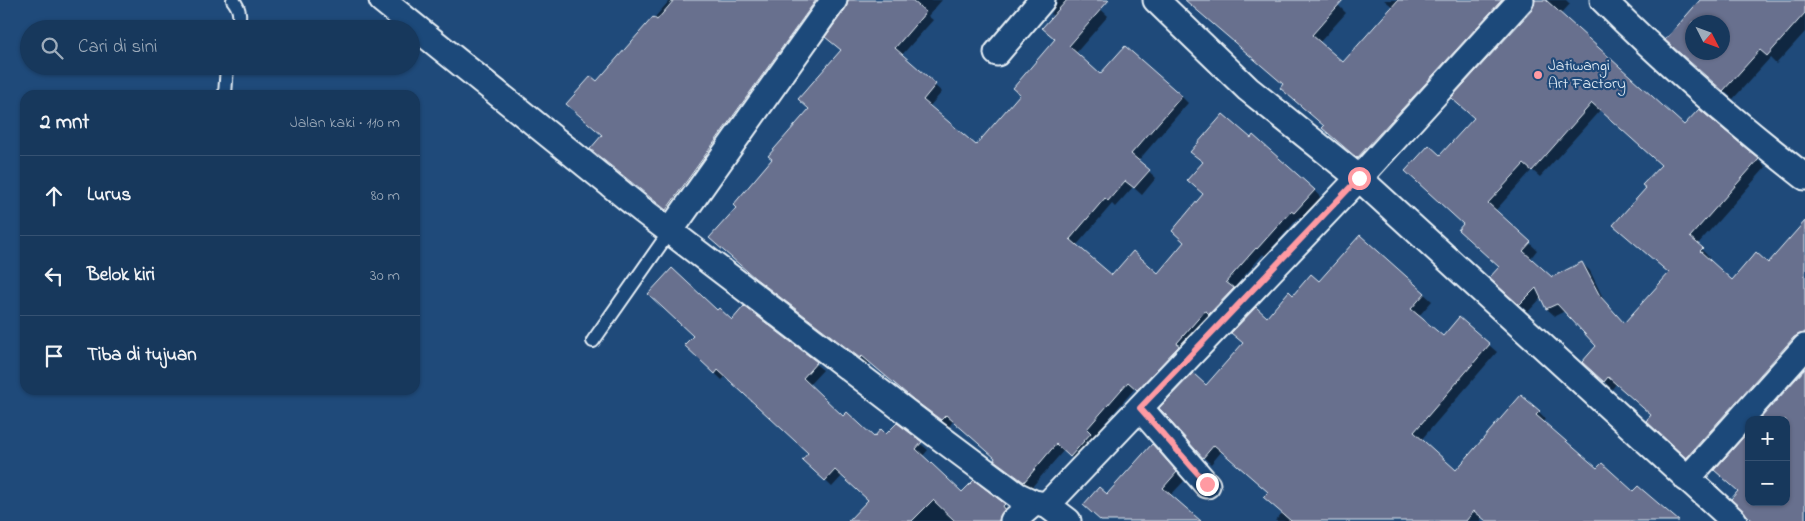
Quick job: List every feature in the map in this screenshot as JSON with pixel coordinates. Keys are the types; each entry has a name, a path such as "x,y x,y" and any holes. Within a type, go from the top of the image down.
{"street":[{"path":"382,0 407,20"},
{"path":"670,231 834,0"},
{"path":"997,53 1042,0"},
{"path":"1156,0 1248,89 1359,178 1734,521"},
{"path":"1013,521 1041,504 1140,408 1359,178 1520,0"},
{"path":"1603,0 1644,40 1737,124 1805,178"},
{"path":"420,31 642,210 926,427 1017,495 1041,504 1068,521"},
{"path":"1687,479 1805,347"},
{"path":"1140,408 1207,484"}],"lane":[{"path":"233,0 239,8 239,20"},
{"path":"225,90 226,75"},
{"path":"593,341 670,231"}],"building":[{"path":"674,0 816,0 666,210 590,149 602,135 566,104 591,76 597,81 653,17 657,20"},
{"path":"848,0 912,0 926,12 895,48 936,84 923,100 976,145 1020,94 1013,88 1055,39 1042,28 1067,0 1109,0 1069,46 1100,74 1125,46 1182,96 1131,154 1150,170 1134,188 1125,181 1108,201 1105,198 1070,239 1112,275 1133,251 1158,273 1184,242 1172,231 1203,194 1187,180 1203,162 1190,152 1223,114 1251,138 1253,135 1315,190 1294,213 1291,211 1256,248 1226,282 1234,288 1209,314 1206,311 1204,312 1177,343 1179,346 1137,390 1128,382 1087,429 1091,433 1070,457 1056,444 1024,482 994,460 995,458 946,415 941,420 914,400 862,356 860,358 755,278 709,238 736,208 733,205 772,159 768,156 809,109 798,99 841,50 825,37 846,8"},
{"path":"1185,0 1343,0 1312,35 1343,62 1398,0 1502,0 1357,158 1280,88 1283,84"},
{"path":"1535,0 1546,0 1684,125 1699,109 1759,159 1690,237 1703,248 1700,251 1732,280 1756,252 1768,263 1805,221 1805,333 1794,337 1686,458 1646,421 1651,415 1608,377 1604,382 1582,362 1596,346 1557,304 1546,309 1536,288 1519,305 1489,278 1499,267 1458,230 1463,224 1405,171 1429,145 1440,155 1474,118 1451,98 1532,10","holes":["1592,103 1661,165 1642,185 1646,188 1613,225 1669,273 1624,323 1600,296 1582,262 1552,277 1523,251 1531,242 1488,203 1524,164 1532,171"]},
{"path":"1700,0 1805,0 1805,13 1767,56 1760,50 1723,91 1688,60 1730,60 1730,15 1687,15"},
{"path":"1685,17 1685,58 1665,40"},
{"path":"1360,235 1425,293 1411,309 1443,336 1459,317 1490,344 1414,432 1456,470 1521,395 1540,411 1536,415 1597,468 1602,463 1633,491 1638,486 1679,521 1486,521 1474,511 1466,521 1291,521 1263,497 1268,492 1214,445 1203,458 1159,408 1193,373 1206,385 1243,343 1231,333 1256,307 1267,317 1289,291 1293,295 1311,274 1319,281"},
{"path":"672,268 717,310 719,308 732,320 744,306 817,362 803,378 843,416 847,412 874,437 881,429 886,434 897,423 922,442 916,449 962,492 974,480 1005,504 1003,506 1005,509 999,521 955,521 933,500 912,521 848,521 868,500 835,470 825,481 802,460 808,453 718,370 715,374 684,345 693,336 648,294"},
{"path":"1805,369 1805,521 1753,521 1731,499 1738,491 1714,470 1745,435 1745,506 1790,506 1790,416 1763,416"},
{"path":"1152,444 1177,472 1163,488 1201,521 1101,521 1083,505 1099,487 1107,494"}],"place":[{"name":"Jatiwangi Art Factory","path":"1538,75"}],"route":[{"path":"1207,484 1140,408 1359,178"}]}
